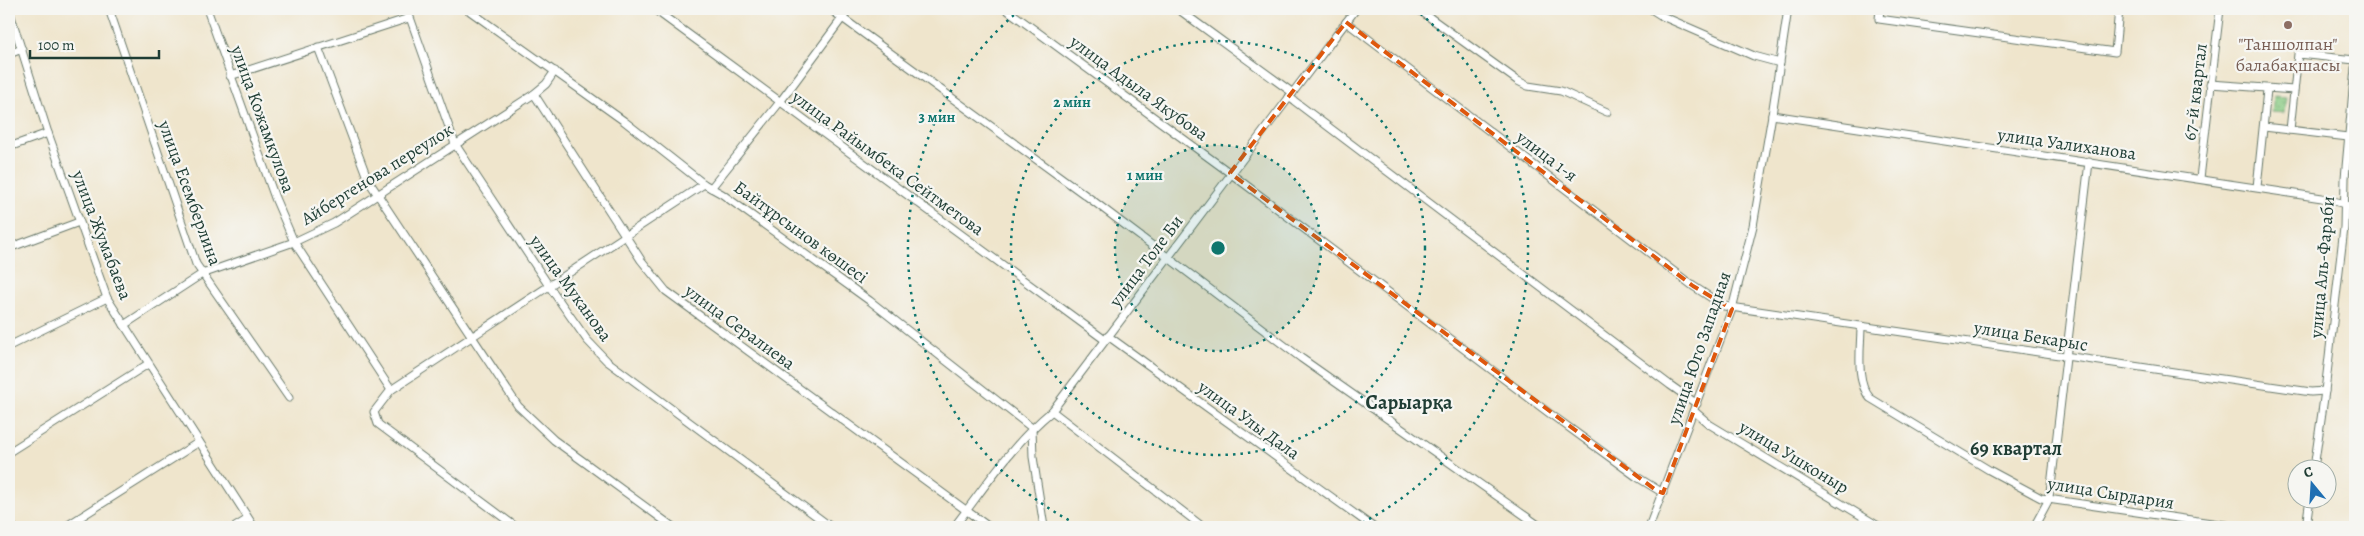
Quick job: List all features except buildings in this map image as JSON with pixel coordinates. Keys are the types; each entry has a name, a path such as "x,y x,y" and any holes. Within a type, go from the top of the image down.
{"street":[{"name":"улица Есемберлина","path":"109,9 191,252 202,274 289,398"},
{"name":"улица Кожамкулова","path":"207,9 230,76 294,242 391,390"},
{"name":"улица Муканова","path":"407,9 455,144 587,340 607,361 831,527"},
{"name":"Байтұрсынов көшесі","path":"467,9 624,121 704,184 744,210 870,301 1032,428"},
{"name":"улица Райымбека Сейтметова","path":"654,9 1107,338"},
{"path":"830,9 1168,257 1301,358 1541,527"},
{"path":"711,188 780,102 849,9"},
{"name":"улица Адыла Якубова","path":"1006,9 1230,173 1549,413 1637,477 1663,493"},
{"name":"улица Ушконыр","path":"1178,9 1670,385 1696,408 1709,424 1880,527"},
{"name":"улица Толе Би","path":"954,527 1005,459 1032,428 1052,412 1355,9"},
{"path":"1418,9 1518,81 1528,86 1561,91 1607,112"},
{"path":"1651,9 1662,16 1754,56 1780,62"},
{"name":"улица Юго Западная","path":"1649,527 1696,408 1732,309 1753,226 1788,9"},
{"path":"1880,9 1879,19 2115,52 2119,9"},
{"name":"67-й квартал","path":"2200,178 2220,9"},
{"name":"улица Жумабаева","path":"9,10 48,133 107,298 254,527"},
{"path":"230,76 409,18"},
{"name":"улица 1-я","path":"1346,22 1693,286 1732,309"},
{"path":"318,47 368,180 376,195 518,406 554,440 673,527"},
{"path":"9,54 22,49"},
{"path":"2290,130 2298,54 2355,60"},
{"name":"улица Аль-Фараби","path":"2316,458 2326,391 2345,204 2348,137 2355,68"},
{"name":"Айбергенова переулок","path":"124,325 202,274 294,242 334,223 534,94 546,84 555,71"},
{"path":"2210,84 2268,90 2294,90"},
{"path":"2257,187 2268,90"},
{"name":"улица Сералиева","path":"534,94 641,260 666,291 989,527"},
{"name":"улица Уалиханова","path":"1772,115 2257,187 2322,198 2345,204 2355,210"},
{"path":"2264,128 2348,137"},
{"path":"9,148 48,133"},
{"path":"2034,527 2048,501 2067,357 2089,162"},
{"path":"516,527 378,424 374,412 391,390 704,184"},
{"path":"9,248 80,222"},
{"path":"9,346 107,298"},
{"name":"улица Бекарыс","path":"1732,309 2311,392 2326,391"},
{"name":"улица Сырдария","path":"1861,326 1863,384 1870,398 1989,470 2048,501 2239,527"},
{"name":"улица Улы Дала","path":"1107,338 1373,527"},
{"path":"9,452 148,364"},
{"path":"1052,412 1204,527"},
{"path":"1032,428 1033,457 1044,527"},
{"path":"66,527 199,442"},
{"path":"2306,527 2309,508"},
{"path":"235,527 248,519"},
{"path":"9,521 13,527"}],"highlighted area":[{"path":"1346,22 1693,286 1732,309 1663,493 1657,491 1230,173"}],"green space":[{"path":"2274,96 2286,97 2284,113 2272,112"}],"place":[{"name":"\"Таншолпан\" балабақшасы","path":"2288,25"}],"district":[{"name":"Сарыарқа","path":"1409,402"},
{"name":"69 квартал","path":"2016,448"}]}
